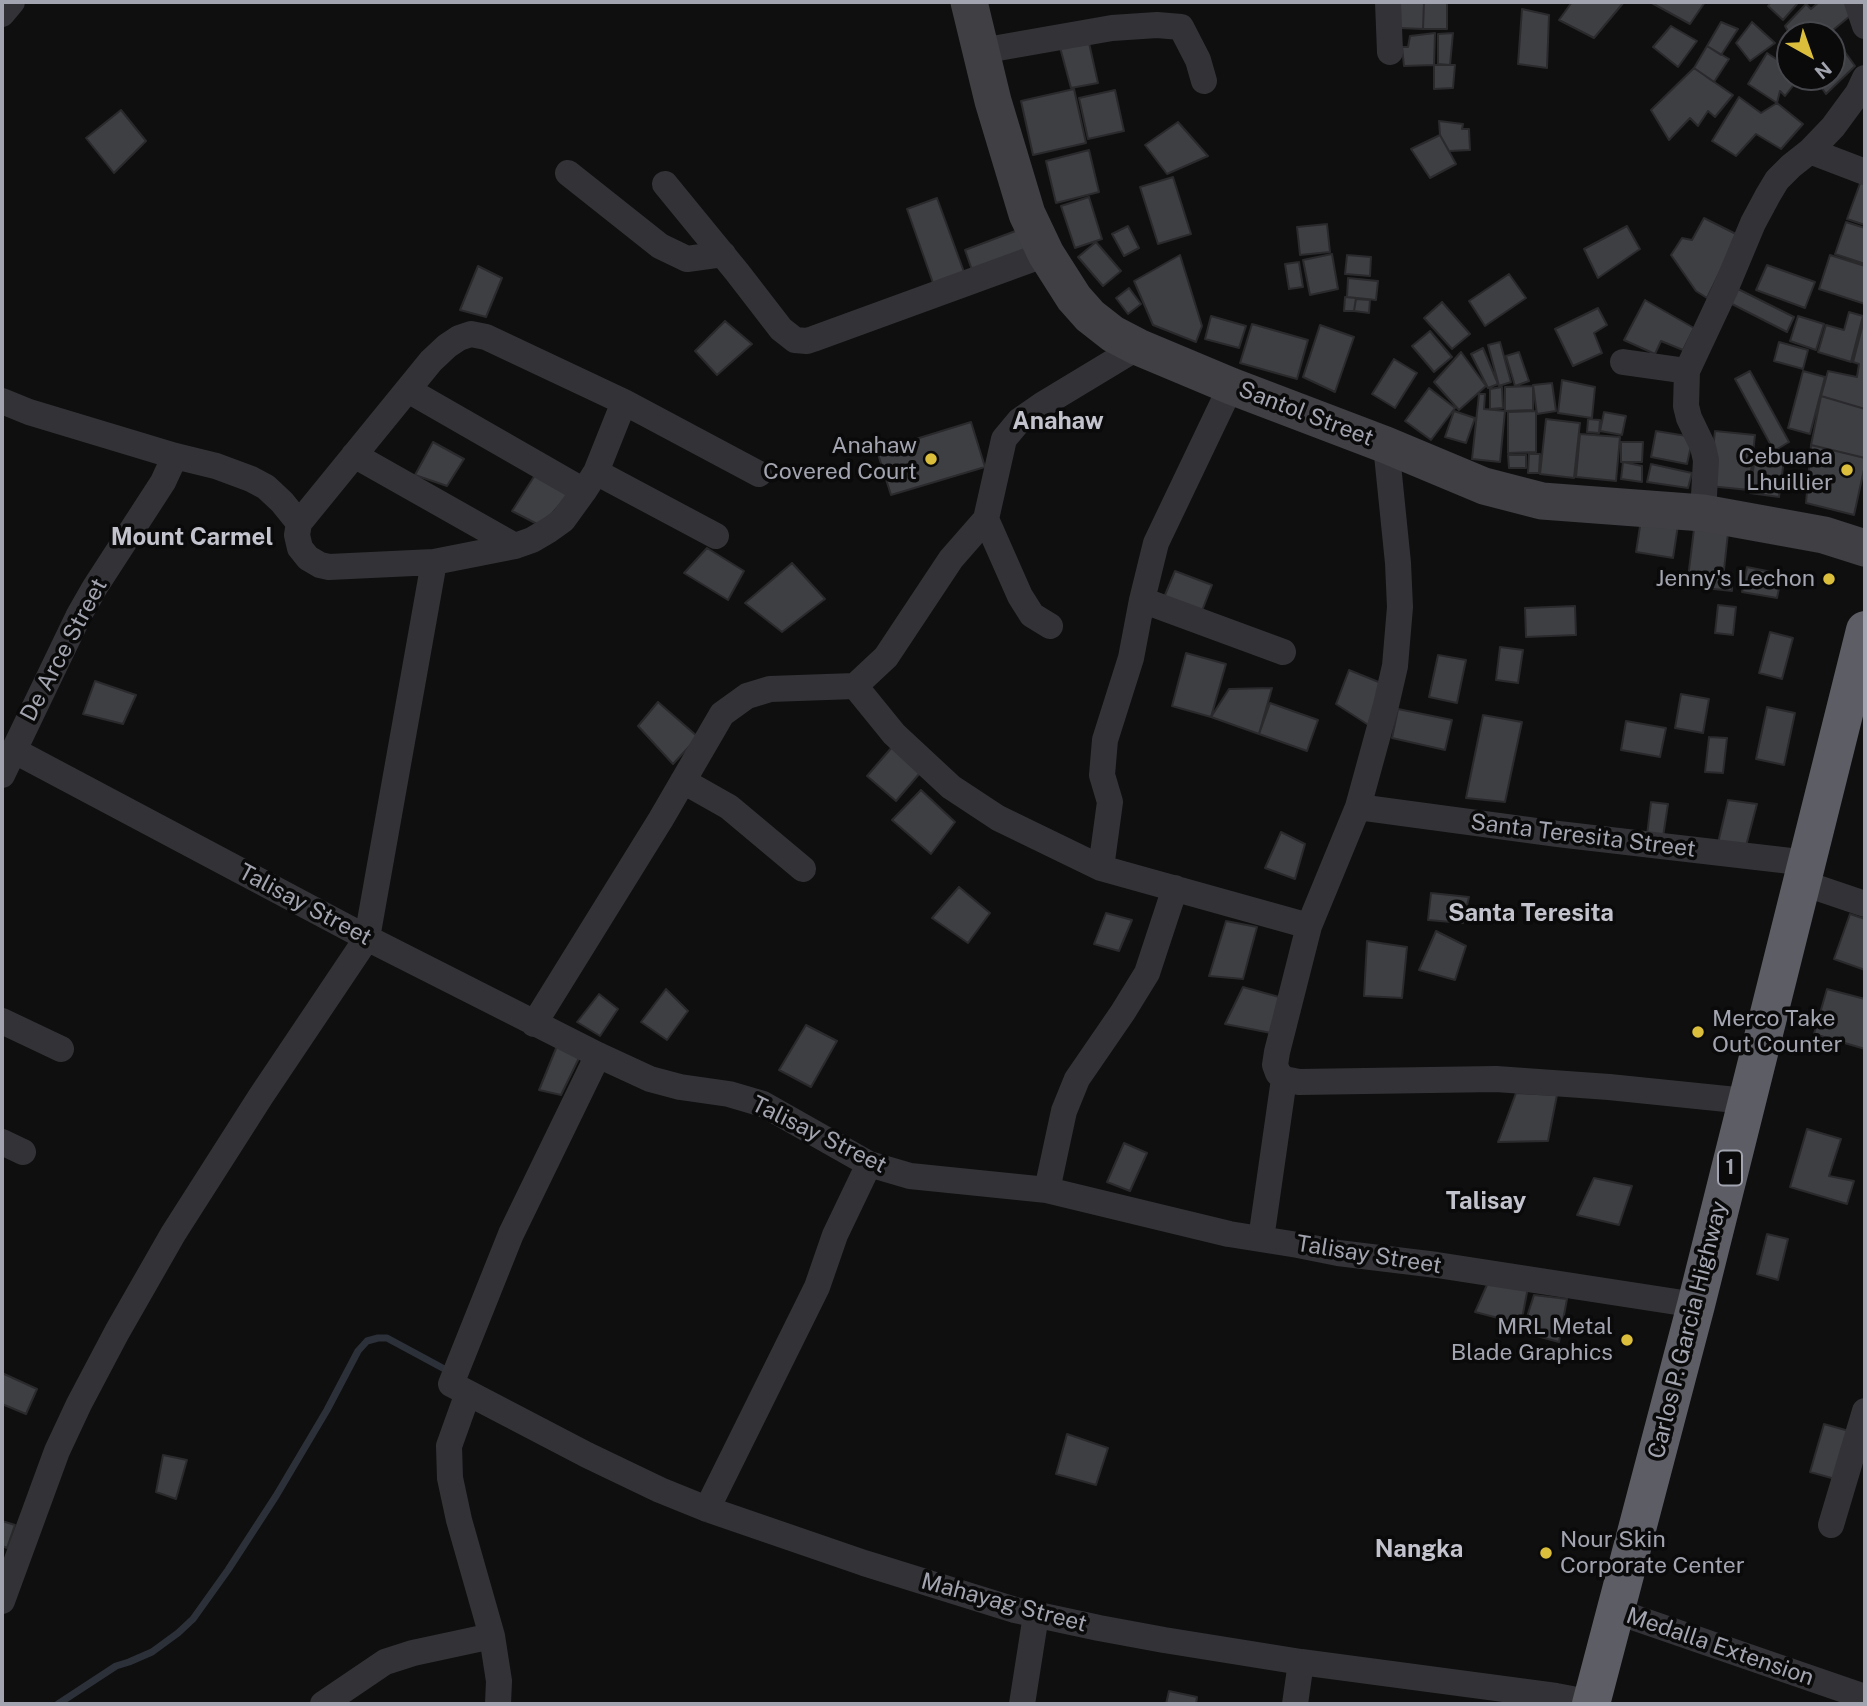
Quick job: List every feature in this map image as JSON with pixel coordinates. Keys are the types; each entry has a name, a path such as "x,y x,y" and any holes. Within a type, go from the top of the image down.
{"highway":[{"name":"Carlos P. Garcia Highway","path":"1593,1704 1865,630"}],"main road":[{"name":"Santol Street","path":"969,2 993,101 1027,214 1046,254 1074,298 1090,316 1113,334 1231,386 1485,486 1542,501 1703,513 1824,536 1865,548"}],"street":[{"path":"2,14 12,2"},
{"path":"1388,2 1390,52"},
{"path":"1857,2 1865,26"},
{"path":"981,51 1112,28 1157,25 1181,27 1198,60 1204,82"},
{"path":"1703,513 1706,460 1686,406 1687,371 1753,223 1777,180 1833,127 1865,78"},
{"path":"1810,151 1865,172"},
{"path":"568,173 660,246 687,259 723,254"},
{"path":"665,184 780,329 795,340 807,341 1046,254"},
{"path":"624,402 590,481 563,520 532,540 515,546 434,562 328,567 308,558 300,548 297,536 299,523 431,361 447,346 471,334 486,337 624,402 759,474"},
{"path":"534,1024 722,714 747,696 770,689 855,686 886,657 951,559 986,519 1004,439 1019,421 1138,347"},
{"path":"1623,362 1687,371"},
{"path":"1101,868 1110,802 1102,775 1105,740 1131,658 1156,543 1231,386"},
{"path":"408,390 590,481 716,536"},
{"path":"2,401 29,412 216,466 251,479 266,487 299,523"},
{"path":"1386,445 1400,607 1395,666 1358,807 1309,926 1277,1052 1276,1070 1284,1079 1299,1082 1496,1079 1746,1101"},
{"path":"354,455 515,546"},
{"name":"De Arce Street","path":"2,775 79,615 163,482 176,456"},
{"path":"986,519 1020,596 1032,615 1050,626"},
{"path":"2,1601 57,1451 117,1332 181,1223 261,1096 368,938 434,562"},
{"path":"1142,600 1283,652"},
{"path":"855,686 894,734 951,787 998,818 1101,868 1309,926"},
{"name":"Talisay Street","path":"13,750 368,938 598,1055 650,1079 680,1087 729,1094 762,1104 869,1164 910,1176 1046,1190 1229,1234 1338,1253 1437,1265 1696,1305"},
{"path":"683,781 729,807 803,869"},
{"name":"Santa Teresita Street","path":"1358,807 1558,834 1805,873 1865,904"},
{"path":"1046,1190 1068,1100 1077,1079 1147,973 1175,888"},
{"path":"2,1021 61,1049"},
{"path":"498,1704 499,1681 492,1636 459,1520 450,1478 449,1447 459,1388 512,1234 598,1055"},
{"path":"1261,1239 1284,1079"},
{"path":"707,1509 817,1287 835,1235 869,1164"},
{"name":"Mahayag Street","path":"459,1388 587,1455 707,1509 864,1563 1014,1610 1151,1638 1593,1704"},
{"path":"1831,1525 1865,1411"},
{"name":"Medalla Extension","path":"1615,1611 1865,1697"},
{"path":"1022,1704 1036,1615"},
{"path":"323,1704 385,1662 413,1653 492,1636"},
{"path":"1295,1704 1301,1662"}],"building":[{"path":"1398,2 1424,2 1423,29 1399,28"},
{"path":"1424,2 1447,2 1447,29 1423,29"},
{"path":"1572,2 1624,2 1594,38 1559,20"},
{"path":"1650,2 1705,2 1690,24"},
{"path":"1771,2 1797,4 1783,20 1768,6"},
{"path":"1819,2 1846,2 1850,16 1844,21 1790,21 1806,4 1811,9"},
{"path":"1522,9 1549,15 1547,68 1518,64"},
{"path":"1721,22 1738,29 1721,55 1707,46"},
{"path":"1752,22 1775,43 1750,61 1736,43"},
{"path":"1671,26 1697,41 1678,67 1653,47"},
{"path":"1435,33 1434,65 1404,66 1402,47 1408,47 1410,36"},
{"path":"1453,33 1450,65 1438,64 1438,34"},
{"path":"1087,34 1098,83 1071,88 1058,40"},
{"path":"1707,46 1729,59 1714,82 1694,68"},
{"path":"1767,53 1776,59 1776,91 1780,91 1777,103 1748,84"},
{"path":"1846,53 1855,66 1846,75"},
{"path":"1434,65 1455,65 1453,88 1434,89"},
{"path":"1694,68 1733,95 1715,117 1708,111 1698,126 1690,118 1669,140 1651,110"},
{"path":"1074,89 1086,143 1033,155 1021,101"},
{"path":"1115,90 1124,131 1088,139 1079,98"},
{"path":"1739,97 1761,113 1777,103 1803,124 1781,149 1756,134 1736,156 1712,141"},
{"path":"121,110 146,141 114,173 86,138"},
{"path":"1439,121 1463,124 1462,129 1469,129 1470,150 1449,151 1440,135"},
{"path":"1178,122 1208,156 1167,174 1145,145"},
{"path":"1440,135 1456,164 1430,178 1411,149"},
{"path":"1089,150 1099,192 1056,203 1046,161"},
{"path":"1173,177 1191,234 1158,244 1140,187"},
{"path":"1862,178 1865,179 1865,225 1847,219"},
{"path":"1089,197 1102,239 1075,248 1061,206"},
{"path":"937,198 964,272 933,283 907,209"},
{"path":"1704,218 1738,235 1707,298 1696,291 1671,255 1682,238 1692,240"},
{"path":"1846,222 1865,228 1865,264 1835,254"},
{"path":"1327,224 1330,252 1300,255 1297,227"},
{"path":"1128,226 1139,248 1124,256 1112,234"},
{"path":"1627,226 1640,249 1598,278 1584,249"},
{"path":"1026,227 1035,250 973,273 965,250"},
{"path":"1096,242 1121,271 1103,286 1078,257"},
{"path":"1332,254 1338,289 1310,295 1303,260"},
{"path":"1180,255 1202,326 1196,342 1153,325 1134,281"},
{"path":"1347,255 1371,257 1370,276 1345,274"},
{"path":"1830,255 1865,266 1865,304 1819,289"},
{"path":"1299,262 1303,287 1289,289 1285,264"},
{"path":"1767,265 1815,282 1805,308 1756,290"},
{"path":"478,266 502,278 486,317 460,310"},
{"path":"1509,274 1526,298 1485,326 1469,301"},
{"path":"1348,278 1378,281 1376,300 1347,297"},
{"path":"1129,288 1141,304 1128,314 1116,298"},
{"path":"1738,289 1794,317 1787,332 1730,303"},
{"path":"1345,297 1356,298 1354,311 1344,311"},
{"path":"1356,299 1370,300 1369,313 1354,311"},
{"path":"1645,300 1694,328 1683,350 1661,341 1655,354 1624,340"},
{"path":"1442,302 1470,334 1452,349 1424,318"},
{"path":"1598,308 1607,325 1594,333 1602,353 1573,366 1555,329"},
{"path":"1849,312 1863,316 1851,362 1818,352 1826,325 1844,330"},
{"path":"1211,316 1246,326 1239,348 1205,339"},
{"path":"1798,316 1824,324 1816,350 1790,341"},
{"path":"1865,316 1865,409 1821,396 1828,371 1857,377 1859,364 1853,362"},
{"path":"725,321 752,344 717,375 695,351"},
{"path":"1252,324 1308,340 1297,379 1240,363"},
{"path":"1320,325 1354,337 1335,392 1303,377"},
{"path":"1430,331 1452,357 1434,372 1412,346"},
{"path":"1500,342 1511,382 1499,386 1488,345"},
{"path":"1779,342 1808,350 1803,369 1774,361"},
{"path":"1483,348 1498,384 1488,388 1471,354"},
{"path":"1461,352 1486,386 1459,410 1434,382"},
{"path":"1519,352 1529,381 1515,386 1506,356"},
{"path":"1394,359 1417,373 1395,408 1372,394"},
{"path":"1750,371 1789,442 1774,451 1735,379"},
{"path":"1803,371 1825,377 1810,434 1788,428"},
{"path":"1562,380 1595,387 1592,418 1558,413"},
{"path":"1552,383 1556,411 1537,414 1533,385"},
{"path":"1533,386 1533,410 1505,411 1505,387"},
{"path":"1502,387 1503,408 1490,409 1490,389"},
{"path":"1429,388 1455,408 1431,440 1405,421"},
{"path":"1479,394 1485,394 1484,409 1505,411 1500,462 1472,459"},
{"path":"1821,396 1865,409 1865,458 1811,445"},
{"path":"1454,411 1475,418 1466,443 1445,437"},
{"path":"1536,411 1536,452 1508,453 1508,412"},
{"path":"1604,412 1626,416 1622,435 1600,431"},
{"path":"1546,419 1580,423 1574,478 1540,474"},
{"path":"1588,419 1600,420 1599,433 1587,432"},
{"name":"Anahaw Covered Court","path":"971,422 985,467 891,495 877,451"},
{"path":"1656,431 1693,437 1687,464 1651,457"},
{"path":"1715,431 1755,435 1749,490 1709,486"},
{"path":"1580,434 1620,437 1616,481 1576,477"},
{"path":"433,442 464,459 447,486 415,475"},
{"path":"1621,442 1643,442 1642,462 1621,462"},
{"path":"1811,445 1865,458 1854,515 1806,503"},
{"path":"1529,454 1540,454 1539,473 1528,473"},
{"path":"1508,455 1526,455 1526,468 1509,468"},
{"path":"1755,456 1784,460 1779,497 1750,493"},
{"path":"1623,462 1642,466 1642,482 1621,479"},
{"path":"1651,464 1692,473 1688,488 1647,482"},
{"path":"537,472 570,493 541,526 512,511"},
{"path":"1641,520 1678,525 1673,558 1636,552"},
{"path":"1694,529 1728,533 1723,579 1732,581 1732,591 1687,586"},
{"path":"707,548 744,571 728,600 684,573"},
{"path":"792,563 825,599 782,632 745,603"},
{"path":"1747,567 1782,574 1777,598 1742,592"},
{"path":"1175,571 1212,585 1198,621 1160,607"},
{"path":"1718,605 1736,607 1733,635 1715,633"},
{"path":"1575,606 1576,635 1526,637 1525,608"},
{"path":"1770,632 1793,638 1782,679 1759,673"},
{"path":"1500,647 1523,650 1518,683 1496,680"},
{"path":"1186,653 1226,664 1211,717 1172,706"},
{"path":"1438,655 1466,660 1457,703 1429,697"},
{"path":"1349,670 1381,683 1370,726 1336,704"},
{"path":"95,681 136,695 123,724 83,714"},
{"path":"1272,688 1259,734 1211,717 1229,689"},
{"path":"1681,694 1709,699 1703,733 1675,728"},
{"path":"658,702 698,737 673,764 638,726"},
{"path":"1270,703 1318,720 1307,751 1259,734"},
{"path":"1767,707 1795,713 1784,765 1756,759"},
{"path":"1398,709 1452,720 1445,750 1392,738"},
{"path":"1483,715 1522,722 1505,802 1466,798"},
{"path":"1626,721 1666,728 1660,757 1621,750"},
{"path":"1709,737 1727,738 1723,773 1705,772"},
{"path":"893,746 920,773 896,801 867,776"},
{"path":"921,790 955,822 931,854 892,820"},
{"path":"1728,800 1757,804 1745,850 1718,843"},
{"path":"1651,802 1668,804 1663,837 1647,835"},
{"path":"1281,832 1305,844 1295,879 1265,868"},
{"path":"959,887 990,913 968,943 932,918"},
{"path":"1431,893 1469,897 1463,923 1428,920"},
{"path":"1106,913 1132,920 1119,951 1094,944"},
{"path":"1850,914 1865,919 1865,970 1834,959"},
{"path":"1226,921 1257,927 1243,979 1209,976"},
{"path":"1436,931 1466,946 1455,980 1419,970"},
{"path":"1367,941 1407,947 1402,998 1364,996"},
{"path":"1243,987 1279,997 1271,1033 1225,1024"},
{"path":"666,989 688,1011 667,1040 641,1022"},
{"path":"1827,989 1865,999 1865,1049 1814,1034"},
{"path":"599,994 618,1009 600,1036 577,1022"},
{"path":"806,1025 837,1041 811,1087 779,1070"},
{"path":"557,1046 580,1056 561,1095 539,1090"},
{"path":"1516,1093 1557,1095 1548,1141 1498,1142"},
{"path":"1807,1129 1841,1139 1829,1176 1854,1181 1847,1204 1790,1187"},
{"path":"1124,1143 1147,1153 1130,1191 1107,1182"},
{"path":"1594,1178 1632,1186 1619,1225 1577,1215"},
{"path":"1767,1234 1788,1239 1778,1280 1757,1274"},
{"path":"1490,1278 1529,1282 1521,1324 1475,1312"},
{"path":"1534,1295 1567,1299 1559,1342 1522,1332"},
{"path":"2,1373 37,1389 26,1414 2,1404"},
{"path":"1824,1424 1849,1431 1835,1479 1810,1472"},
{"path":"1067,1434 1108,1448 1096,1485 1056,1474"},
{"path":"163,1455 187,1460 176,1499 156,1492"},
{"path":"2,1521 15,1525 7,1548 2,1546"},
{"path":"1169,1691 1197,1697 1196,1704 1166,1704"}],"waterway":[{"path":"58,1704 116,1666 152,1652 193,1619 276,1496 358,1351 367,1341 387,1338 450,1372"}],"place":[{"name":"Anahaw Covered Court","path":"931,459"},
{"name":"Cebuana Lhuillier","path":"1847,470"},
{"name":"Jenny's Lechon","path":"1829,579"},
{"name":"Merco Take Out Counter","path":"1698,1032"},
{"name":"MRL Metal Blade Graphics","path":"1627,1340"},
{"name":"Nour Skin Corporate Center","path":"1546,1553"}],"district":[{"name":"Anahaw","path":"1058,422"},
{"name":"Mount Carmel","path":"192,538"},
{"name":"Santa Teresita","path":"1531,914"},
{"name":"Talisay","path":"1486,1202"},
{"name":"Nangka","path":"1419,1550"}]}
